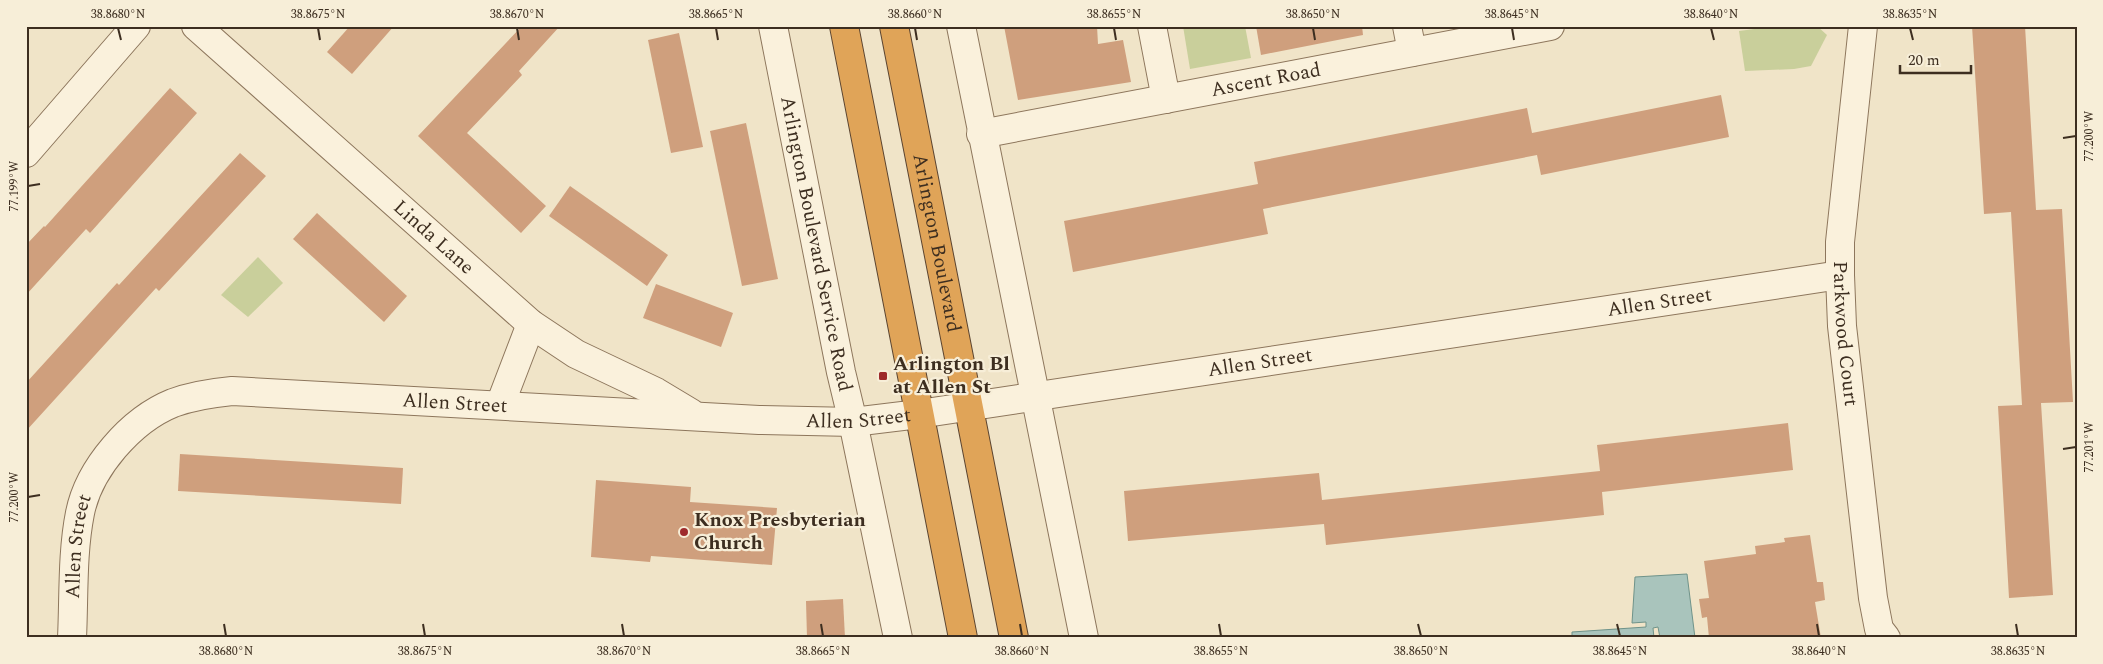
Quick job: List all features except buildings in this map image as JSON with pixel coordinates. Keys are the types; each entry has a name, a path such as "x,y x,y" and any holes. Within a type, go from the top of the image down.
{"highway":[{"path":"844,26 962,638"},
{"name":"Arlington Boulevard","path":"894,26 1014,638"}],"street":[{"path":"26,153 136,26"},
{"name":"Linda Lane","path":"196,26 531,324 576,354 656,392 694,415"},
{"name":"Arlington Boulevard Service Road","path":"773,26 841,372 854,422 898,638"},
{"path":"960,26 1084,638"},
{"path":"1152,26 1166,99"},
{"path":"1407,26 1412,52"},
{"name":"Ascent Road","path":"982,134 1550,26"},
{"name":"Parkwood Court","path":"1863,26 1840,242 1840,275 1842,326 1873,598 1879,629 1886,638"},
{"name":"Allen Street","path":"72,638 77,531 80,510 89,486 105,458 125,435 158,411 171,404 199,395 232,391 759,420 854,422 918,414 1840,275"},
{"path":"500,405 531,324"}],"green space":[{"path":"1183,26 1245,26 1251,58 1190,69"},
{"path":"1777,26 1817,26 1827,35 1811,66 1794,69 1745,71 1739,31"},
{"path":"258,257 283,283 248,317 221,295"}],"water":[{"path":"1687,574 1695,638 1660,638 1658,627 1653,628 1654,638 1572,638 1572,632 1646,627 1646,622 1632,623 1635,577"}],"place":[{"name":"Arlington Bl at Allen St","path":"883,376"},
{"name":"Knox Presbyterian Church","path":"684,532"}]}
